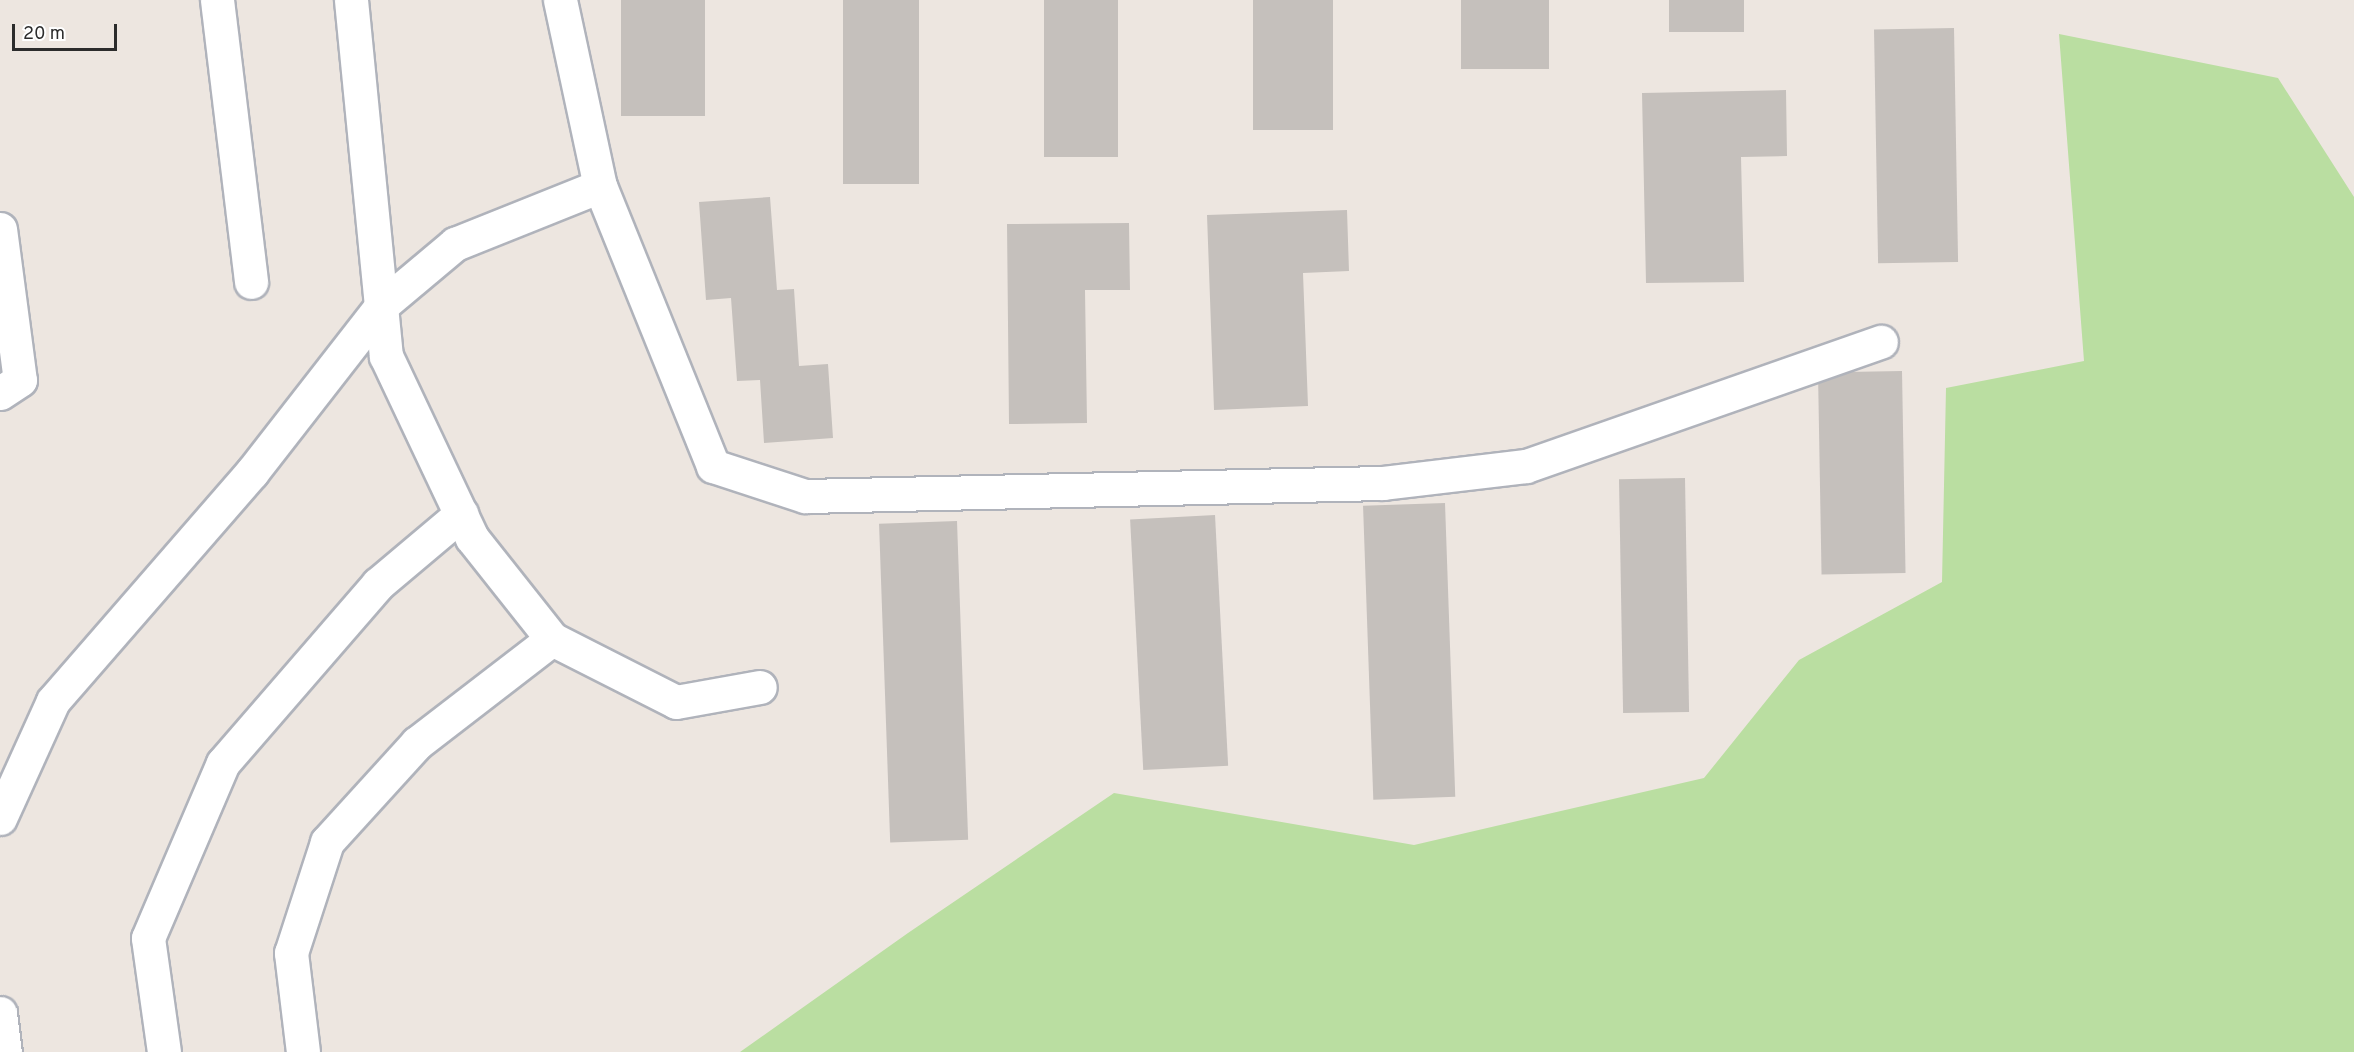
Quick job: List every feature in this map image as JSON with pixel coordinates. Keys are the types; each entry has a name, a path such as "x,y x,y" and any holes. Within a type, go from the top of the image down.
{"street":[{"path":"217,0 251,282"},
{"path":"351,0 386,356 472,538 552,639 676,702 760,687"},
{"path":"560,0 600,186 713,466 805,496 1383,483 1526,466 1881,342"},
{"path":"0,818 53,701 252,472 381,306 455,244 600,186"},
{"path":"0,229 20,380 0,393"},
{"path":"164,1052 148,938 223,763 378,584 461,514"},
{"path":"303,1052 291,953 327,842 417,743 552,639"},
{"path":"0,1013 5,1052"}],"green space":[{"path":"2059,34 2278,78 2354,197 2354,1052 740,1052 908,933 1114,793 1414,845 1704,778 1799,660 1942,582 1946,388 2084,361"}],"building":[{"path":"621,0 705,0 705,116 621,116"},
{"path":"843,0 919,0 919,184 843,184"},
{"path":"1044,0 1118,0 1118,157 1044,157"},
{"path":"1253,0 1333,0 1333,130 1253,130"},
{"path":"1461,0 1549,0 1549,69 1461,69"},
{"path":"1669,0 1744,0 1744,32 1669,32"},
{"path":"1954,28 1958,262 1878,263 1874,29"},
{"path":"1786,90 1787,156 1741,157 1744,282 1646,283 1642,93"},
{"path":"770,197 777,290 794,289 799,366 828,364 833,438 764,443 760,380 737,381 731,298 706,300 699,202"},
{"path":"1347,210 1349,271 1303,273 1308,406 1214,410 1207,215"},
{"path":"1129,223 1130,290 1085,290 1087,423 1009,424 1007,224"},
{"path":"1902,371 1906,573 1822,574 1818,372"},
{"path":"1685,478 1689,712 1623,713 1619,479"},
{"path":"1445,503 1455,797 1373,800 1363,506"},
{"path":"1215,515 1228,766 1143,770 1130,519"},
{"path":"957,521 968,840 890,843 879,524"}]}
